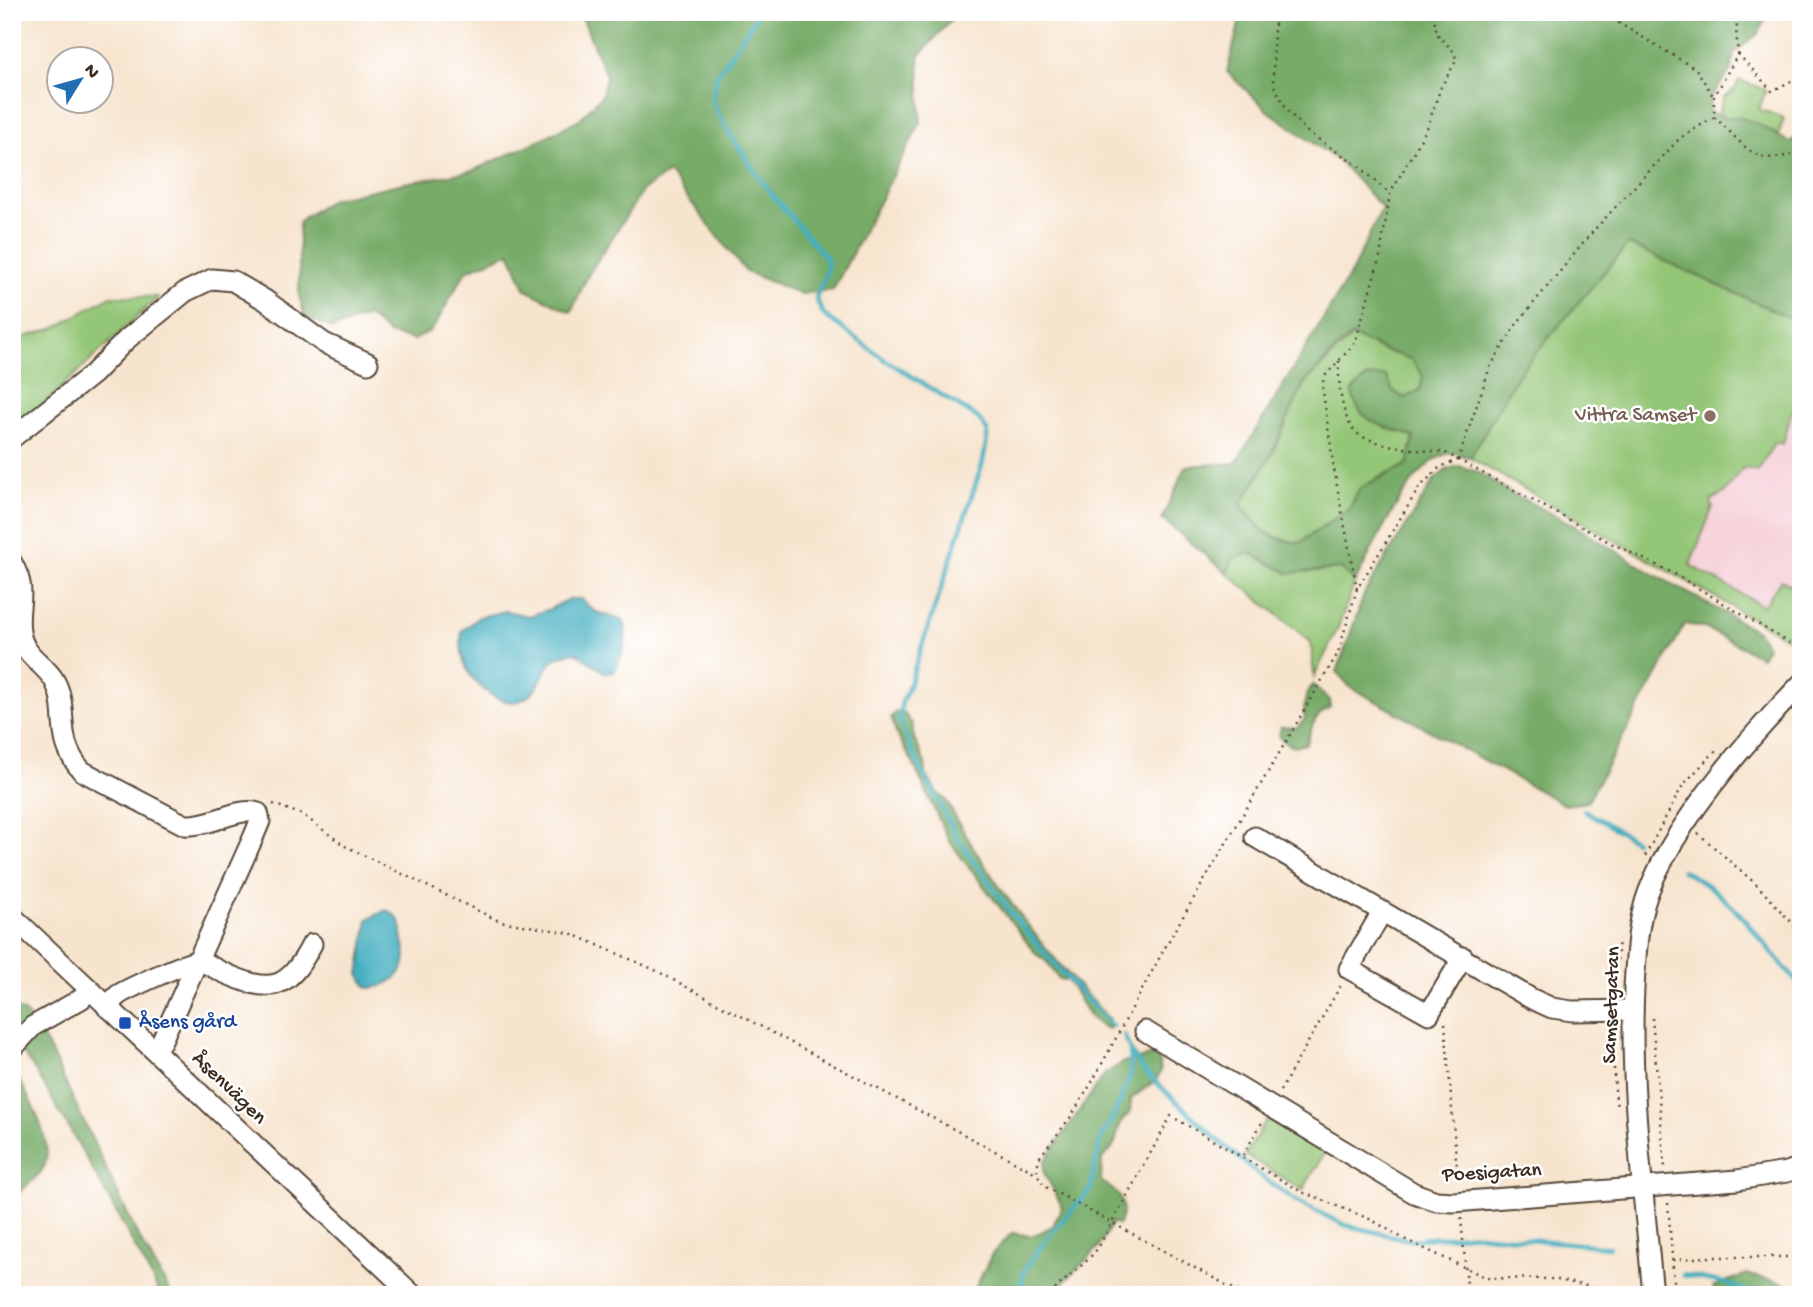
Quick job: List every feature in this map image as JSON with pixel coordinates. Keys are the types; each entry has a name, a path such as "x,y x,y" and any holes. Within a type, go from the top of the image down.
{"street":[{"path":"12,438 93,374 127,339 185,292 212,279 233,281 265,300 324,343 368,363"},
{"path":"12,564 22,585 20,631 24,646 34,661 54,679 59,697 62,732 70,758 82,771 185,825 199,826 248,809 258,813 260,821 253,838 162,1040 155,1050"},
{"name":"Samsetgatan","path":"1653,1295 1633,1079 1636,945 1648,894 1675,839 1720,777 1801,684"},
{"path":"1255,837 1532,999 1552,1008 1572,1011 1633,1010"},
{"path":"1382,912 1349,970 1429,1014 1463,957"},
{"name":"Åsenvägen","path":"12,916 413,1295"},
{"path":"107,1007 120,993 197,961 234,977 267,987 280,984 295,973 312,944"},
{"path":"12,1049 33,1026 81,999 89,991"},
{"name":"Poesigatan","path":"1145,1031 1414,1193 1437,1201 1737,1180 1787,1172 1801,1167"}],"path":[{"path":"1283,12 1274,26 1273,84 1288,111 1306,131 1360,167 1390,194"},
{"path":"1357,589 1335,476 1322,385 1325,376 1355,342 1380,256 1390,194 1427,128 1441,87 1456,61 1455,52 1437,34 1433,12"},
{"path":"1600,12 1696,69 1714,97"},
{"path":"1741,12 1736,29 1738,54 1714,97 1714,117 1745,149 1762,158 1777,159 1801,151"},
{"path":"1738,54 1772,91 1801,76"},
{"path":"1245,1295 1046,1187 1038,1174 1039,1158 1070,1118 1091,1084 1168,942 1338,653 1357,589 1419,488 1440,467 1458,460 1490,367 1518,322 1595,229 1680,138 1714,117"},
{"path":"1340,360 1338,380 1343,401 1348,420 1358,434 1392,446 1444,452 1611,543 1673,573 1801,650"},
{"path":"1642,863 1650,843 1683,785 1722,744"},
{"path":"258,813 273,804 303,815 345,846 499,921 570,933 653,969 1038,1174"},
{"path":"1703,825 1698,833 1757,885 1801,933"},
{"path":"1619,939 1616,951 1633,1010 1666,1186 1675,1295"},
{"path":"1242,1156 1349,970"},
{"path":"1618,1114 1614,1079 1633,1010"},
{"path":"1446,1012 1445,1032 1468,1295"},
{"path":"1050,1295 1076,1269 1085,1266 1113,1222 1171,1116 1302,1192 1372,1220 1487,1278 1553,1279 1631,1295"},
{"path":"1673,1260 1706,1257 1801,1257"}],"shaded area":[{"name":"Vittra Samset","path":"1801,338 1801,628 1563,494"}],"green space":[{"path":"580,12 958,12 919,56 921,122 833,290 801,294 746,272 668,173 643,190 588,275 571,312 526,290 510,252 466,271 432,330 414,340 389,334 368,316 333,329 305,317 299,295 299,221 332,199 472,171 580,119 602,95 606,76"},
{"path":"1242,12 1769,12 1758,34 1734,53 1731,70 1710,98 1709,111 1721,117 1750,121 1789,142 1801,135 1801,323 1628,244 1518,374 1470,458 1454,453 1439,457 1424,469 1410,486 1383,528 1355,582 1341,569 1288,573 1250,553 1233,559 1227,573 1162,519 1186,466 1236,463 1352,271 1382,208 1341,163 1267,110 1227,72","holes":["1352,336 1411,359 1423,376 1420,390 1405,398 1393,391 1386,376 1367,377 1352,391 1355,402 1367,418 1414,437 1408,464 1359,489 1350,508 1299,543 1279,539 1265,531 1241,504 1271,456 1303,385 1337,348"]},
{"path":"1739,80 1766,90 1759,109 1784,118 1778,137 1718,114 1724,97 1735,89"},
{"path":"1628,244 1801,323 1801,403 1791,413 1783,444 1775,442 1758,471 1743,468 1725,492 1711,501 1713,507 1690,565 1763,606 1781,580 1801,590 1801,643 1792,641 1470,458 1518,374"},
{"path":"111,296 158,297 32,415 12,430 12,341 55,328"},
{"path":"1352,336 1411,359 1424,376 1420,390 1405,398 1393,391 1380,425 1414,437 1408,464 1359,489 1350,508 1299,543 1271,535 1253,520 1241,504 1271,456 1303,385"},
{"path":"1459,466 1478,472 1757,631 1767,646 1761,657 1705,628 1685,624 1587,802 1565,805 1350,687 1337,672 1365,592 1435,479 1448,469"},
{"path":"1250,553 1288,573 1341,569 1355,582 1337,630 1314,677 1311,642 1227,573 1233,559"},
{"path":"1313,685 1330,700 1330,707 1316,718 1307,743 1292,746 1279,737 1281,727 1297,728 1305,719 1305,701"},
{"path":"896,712 903,712 912,724 926,774 937,793 946,800 981,859 1041,942 1109,1019 1109,1029 1089,1016 1067,980 1059,979 1046,961 1036,954 949,841 896,733 891,717"},
{"path":"12,1007 25,1013 47,1044 138,1236 172,1295 161,1295 62,1116 33,1067 12,1040"},
{"path":"1154,1055 1159,1061 1161,1071 1156,1080 1131,1099 1130,1113 1120,1125 1114,1145 1102,1159 1101,1181 1121,1200 1123,1211 1118,1225 1113,1222 1098,1248 1051,1295 972,1295 992,1254 1012,1233 1032,1236 1053,1226 1062,1206 1044,1173 1044,1162 1105,1074 1124,1062"},
{"path":"12,1067 36,1113 47,1151 41,1171 12,1198 12,1142 16,1139 12,1128"},
{"path":"1272,1111 1329,1145 1303,1190 1245,1155"},
{"path":"1746,1274 1801,1288 1801,1295 1717,1295 1713,1287"}],"water":[{"path":"569,599 581,599 594,611 624,621 624,647 614,672 606,673 575,652 554,660 533,692 518,701 511,702 496,697 476,682 463,658 462,631 479,617 506,611 529,616"},
{"path":"386,910 400,922 406,953 405,964 393,980 368,988 359,974 368,919"}],"waterway":[{"path":"759,12 716,77 712,101 727,130 768,190 827,259 825,275 816,299 824,315 884,359 978,418 988,432 983,462 902,702 899,719 911,749 958,839 1014,917 1112,1026"},
{"path":"1584,810 1635,841"},
{"path":"1682,870 1713,889 1738,912 1801,987"},
{"path":"1019,1295 1024,1271 1047,1238 1090,1190 1101,1138 1114,1116 1131,1074 1130,1050 1124,1035"},
{"path":"1130,1050 1144,1071 1262,1177 1299,1203 1345,1225 1409,1240 1478,1234 1609,1247"},
{"path":"1683,1275 1725,1283 1757,1295"}],"place":[{"name":"Vittra Samset","path":"1710,416"},
{"name":"Åsens gård","path":"125,1023"}]}
